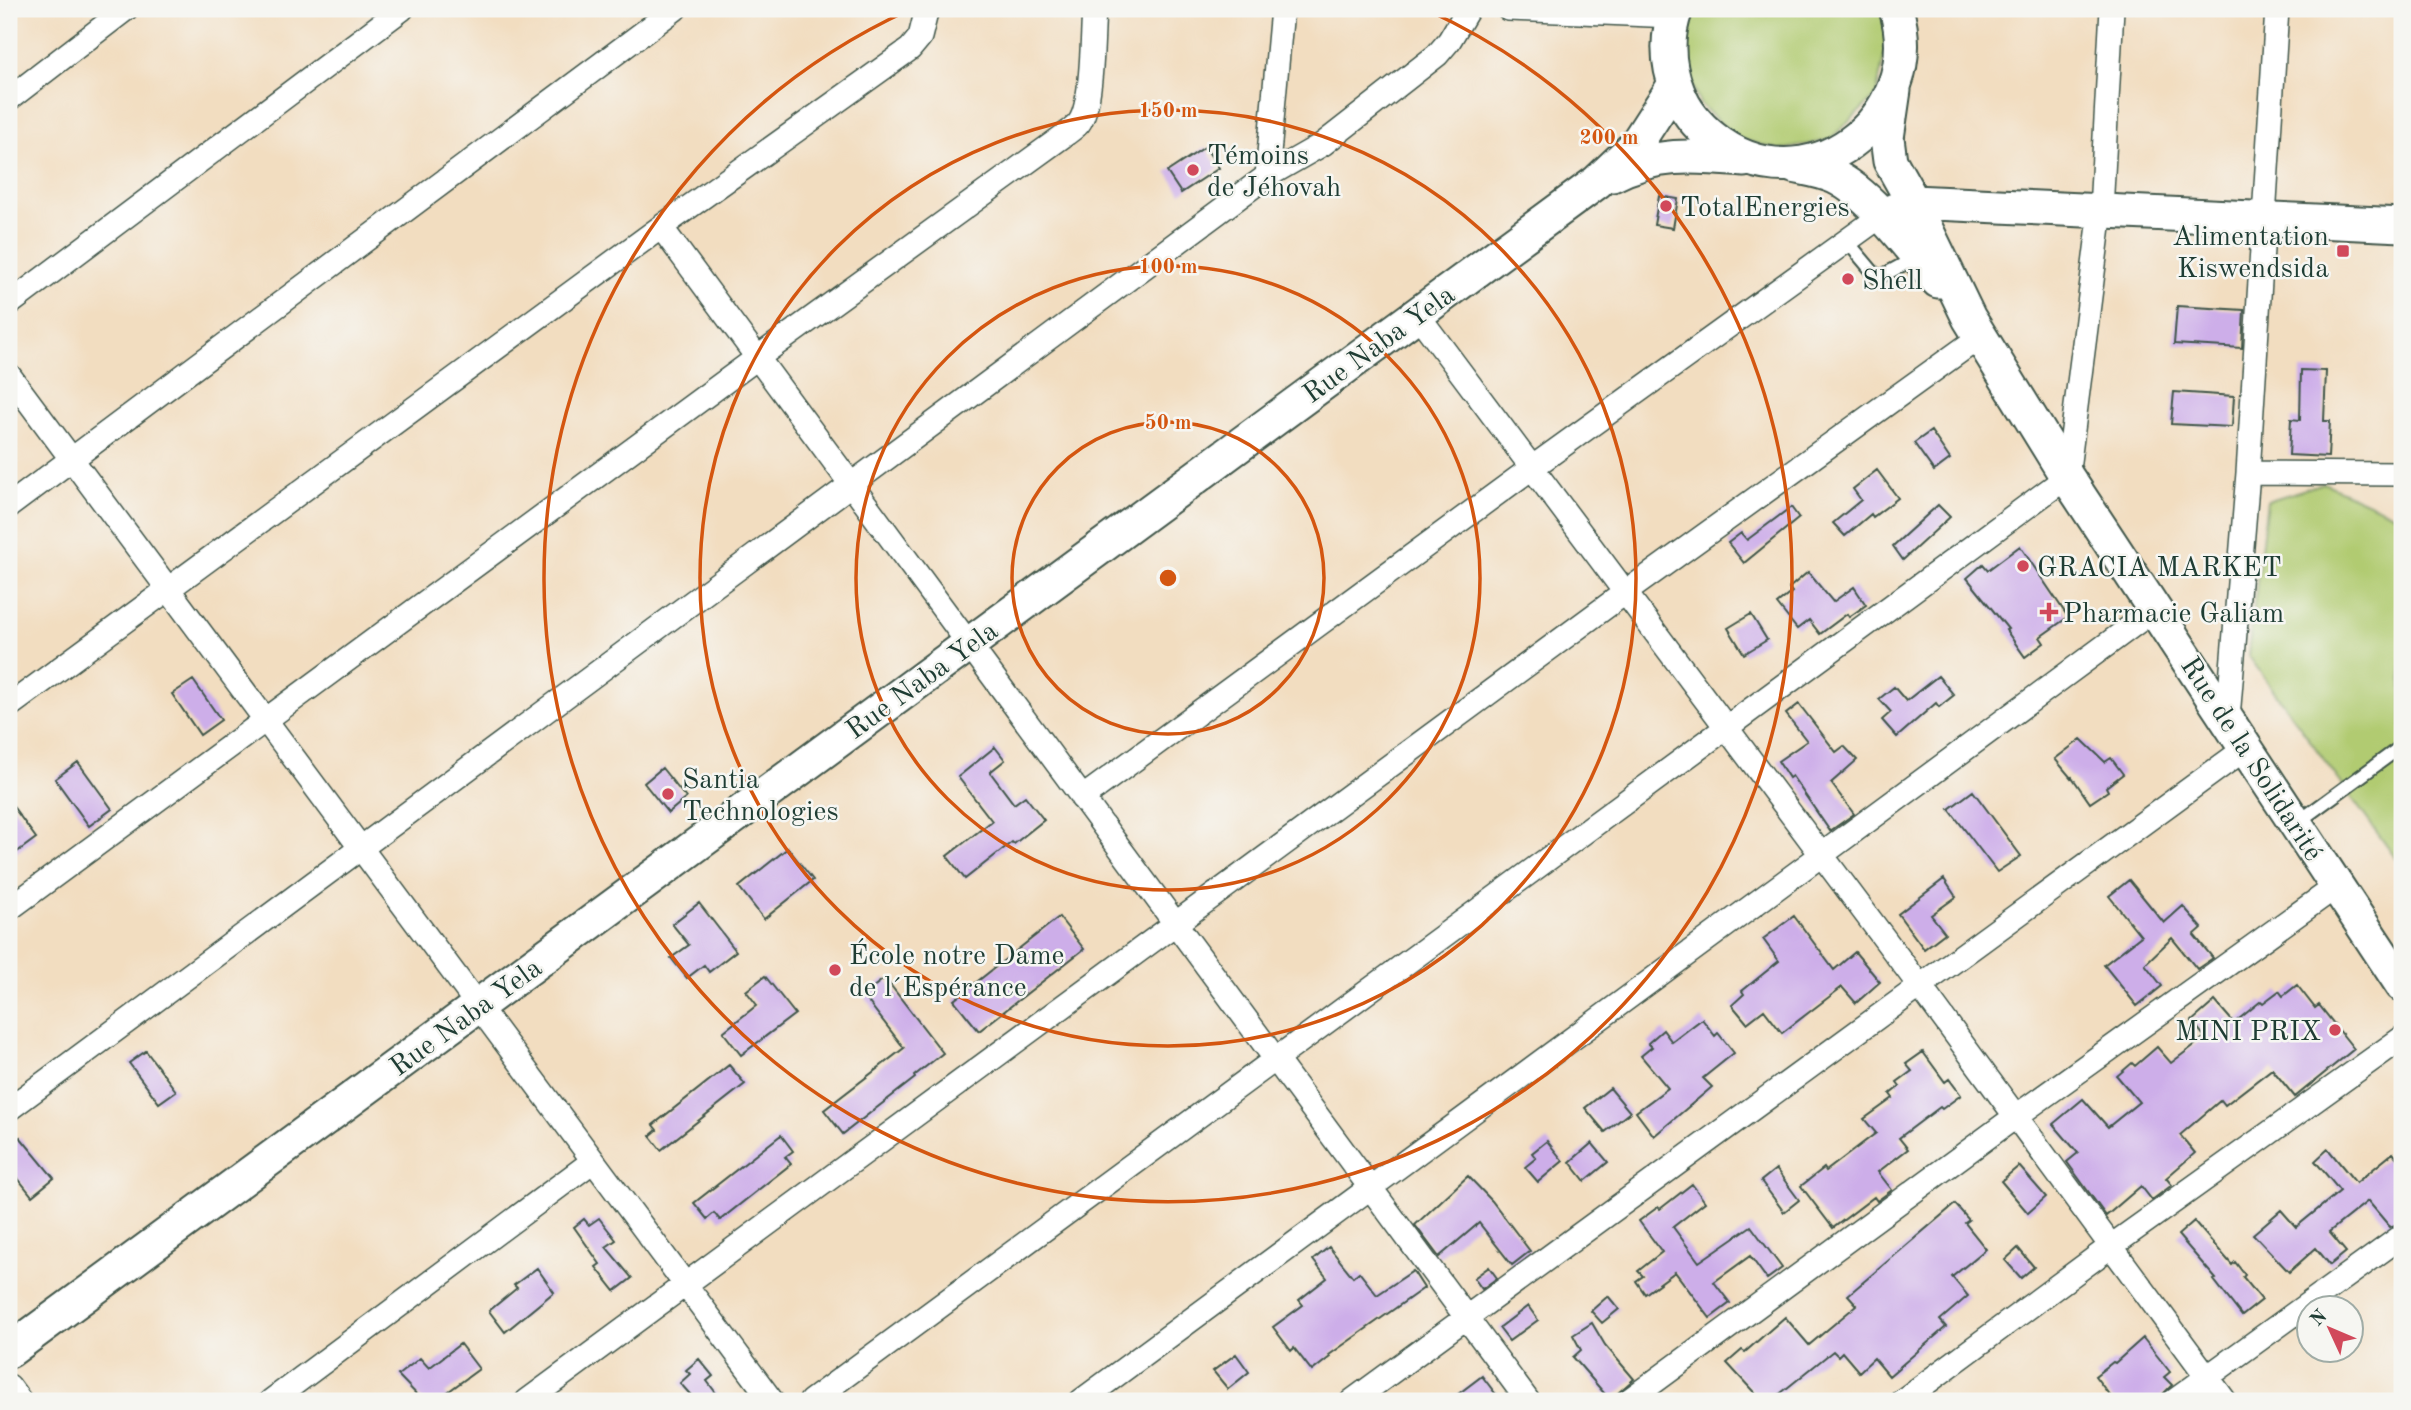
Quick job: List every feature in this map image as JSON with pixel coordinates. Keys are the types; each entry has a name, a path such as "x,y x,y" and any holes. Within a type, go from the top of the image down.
{"street":[{"path":"9,99 126,9"},
{"path":"9,304 402,9"},
{"path":"9,506 675,9"},
{"path":"9,706 661,227 910,49 920,37 927,9"},
{"path":"9,909 1079,124 1087,94 1094,9"},
{"path":"1267,176 1282,9"},
{"path":"9,1109 1267,176 1323,144 1437,55 1449,41 1468,9"},
{"path":"1508,9 1674,13 1669,57 1675,84 1688,111 1707,134 1732,151 1770,162"},
{"name":"Rue de la Solidarité","path":"1896,9 1902,50 1887,138 1890,161 1975,327 2067,477 2402,985"},
{"path":"811,1401 2067,477 2101,210 2112,9"},
{"path":"2228,718 2248,474 2277,9"},
{"path":"1597,182 1635,146 1675,84"},
{"path":"1597,182 1630,166 1659,158 1684,156 1770,162 1809,161 1829,155 1860,136 1880,115 1894,90"},
{"name":"Rue de la Solidarité","path":"1770,162 1836,177 1859,194 1917,257 1975,327"},
{"name":"Rue Naba Yela","path":"9,1351 1597,182"},
{"path":"1082,798 1846,240 1881,216 1913,202 2402,225"},
{"path":"661,227 1528,1401"},
{"path":"1418,314 1727,726 2225,1401"},
{"path":"527,1401 1626,592 1975,327"},
{"path":"9,375 772,1401"},
{"path":"2248,474 2402,474"},
{"path":"1081,1401 2155,609"},
{"path":"1352,1401 2246,748"},
{"path":"1628,1401 2015,1117 2337,886"},
{"path":"1902,1401 2110,1247 2402,1038"},
{"path":"271,1401 593,1161"},
{"path":"2174,1401 2402,1236"},
{"path":"9,1386 20,1401"}],"lane":[{"path":"1846,240 1878,278 1917,257"},
{"path":"2296,824 2402,746"}],"green space":[{"path":"1690,9 1882,9 1888,36 1876,96 1829,140 1781,150 1736,138 1700,104 1684,66 1686,20"},
{"path":"2324,483 2402,518 2402,867 2248,655 2267,501"}],"building":[{"name":"Témoins de Jéhovah","path":"1205,147 1219,168 1181,193 1167,172"},
{"path":"1659,196 1678,199 1673,228 1654,225"},
{"path":"2177,306 2244,310 2242,348 2174,344"},
{"path":"2301,370 2326,371 2324,421 2330,421 2328,457 2289,455 2291,419 2300,420"},
{"path":"2174,392 2234,396 2232,427 2171,424"},
{"path":"1931,431 1950,459 1934,471 1914,443"},
{"path":"1877,470 1898,498 1873,517 1871,514 1845,536 1833,523 1861,500 1853,489"},
{"path":"1938,505 1950,517 1903,560 1893,546"},
{"path":"1791,507 1799,518 1744,563 1728,543 1741,533 1747,540"},
{"path":"2020,546 2068,617 2040,637 2044,643 2025,657 2006,630 2008,629 1967,578 1983,564 1988,570"},
{"path":"1808,572 1833,602 1854,587 1866,605 1849,617 1847,614 1820,634 1809,620 1797,629 1777,604 1792,592 1789,588"},
{"path":"1751,614 1767,640 1744,654 1728,628"},
{"path":"1938,676 1954,695 1939,707 1936,703 1897,737 1882,720 1891,712 1879,699 1894,687 1906,701"},
{"path":"193,680 221,720 200,735 172,694"},
{"path":"1799,704 1836,752 1844,746 1857,760 1831,783 1854,814 1830,831 1792,776 1789,778 1778,761 1807,741 1786,714"},
{"path":"2081,739 2105,762 2111,758 2123,774 2106,787 2108,791 2090,803 2055,759"},
{"path":"995,747 1005,760 990,772 1014,804 1025,796 1044,820 965,879 947,856 992,821 958,777"},
{"path":"78,762 112,809 89,826 55,779"},
{"path":"662,768 686,798 668,813 644,783"},
{"path":"1973,791 2021,856 1997,872 1949,809"},
{"path":"9,801 36,838 9,858"},
{"path":"788,848 813,880 764,919 739,887"},
{"path":"1944,879 1956,897 1931,915 1945,933 1924,949 1898,914"},
{"path":"2129,880 2164,923 2183,906 2202,928 2194,935 2213,958 2197,969 2172,938 2145,964 2162,986 2137,1006 2104,965 2141,936 2109,896"},
{"path":"699,903 736,951 709,972 704,965 687,978 671,958 689,945 672,924"},
{"path":"1794,916 1834,970 1855,952 1880,982 1856,1003 1842,987 1782,1033 1764,1010 1747,1023 1732,1005 1744,994 1742,991 1779,961 1763,939"},
{"path":"1059,917 1084,949 979,1031 954,1000"},
{"path":"765,976 795,1014 741,1055 723,1032 757,1005 746,991"},
{"path":"885,978 943,1053 843,1134 824,1110 904,1048 863,995"},
{"path":"2297,985 2315,1008 2319,1005 2354,1049 2295,1097 2272,1069 2225,1105 2221,1100 2180,1135 2195,1153 2166,1178 2172,1185 2152,1200 2141,1186 2106,1216 2067,1162 2078,1153 2053,1124 2083,1099 2108,1127 2139,1102 2117,1076 2132,1063 2135,1066 2157,1047 2171,1063 2205,1037 2192,1021 2215,1001 2234,1023 2261,1001 2263,1003 2279,991 2283,996"},
{"path":"1702,1019 1715,1036 1718,1033 1734,1053 1703,1078 1712,1087 1654,1136 1636,1112 1668,1088 1641,1056 1652,1047 1648,1043 1663,1030 1672,1042"},
{"path":"146,1051 176,1091 159,1103 129,1063"},
{"path":"1923,1052 1945,1082 1949,1079 1961,1095 1942,1109 1940,1107 1899,1138 1908,1149 1878,1172 1892,1190 1877,1201 1874,1197 1833,1228 1801,1186 1824,1168 1826,1171 1876,1133 1864,1119 1893,1098 1890,1094 1900,1086 1897,1082 1912,1071 1906,1064"},
{"path":"729,1065 745,1084 661,1150 650,1136 657,1130 653,1125"},
{"path":"1610,1088 1630,1112 1605,1132 1585,1108"},
{"path":"781,1135 793,1151 785,1157 791,1164 720,1220 714,1213 707,1219 694,1203"},
{"path":"20,1137 54,1178 32,1196 9,1167 9,1146"},
{"path":"1547,1141 1563,1161 1538,1182 1525,1167 1536,1158 1532,1153"},
{"path":"1592,1143 1608,1162 1585,1181 1570,1162"},
{"path":"2328,1149 2356,1183 2393,1153 2402,1164 2402,1222 2390,1227 2368,1201 2329,1232 2346,1252 2330,1265 2316,1248 2289,1272 2253,1234 2281,1210 2296,1227 2340,1191 2315,1161"},
{"path":"2019,1166 2046,1197 2028,1213 2001,1181"},
{"path":"1776,1169 1799,1200 1784,1212 1761,1181"},
{"path":"1468,1176 1492,1201 1530,1251 1512,1265 1479,1223 1439,1257 1415,1225"},
{"path":"1692,1184 1705,1202 1673,1227 1699,1262 1751,1226 1782,1268 1767,1279 1750,1256 1714,1282 1730,1303 1710,1318 1675,1272 1645,1294 1636,1281 1643,1276 1638,1271 1662,1252 1639,1221 1658,1207 1660,1209"},
{"path":"1955,1204 1969,1220 1965,1223 1986,1249 1952,1277 1968,1296 1940,1320 1946,1327 1889,1376 1874,1358 1859,1372 1842,1352 1838,1356 1833,1351 1771,1401 1762,1401 1727,1363 1742,1350 1745,1352 1785,1317 1809,1345 1857,1305 1848,1295"},
{"path":"599,1218 616,1240 606,1247 632,1278 615,1291 596,1267 600,1264 574,1227 584,1219 589,1225"},
{"path":"2194,1221 2232,1265 2235,1262 2245,1275 2243,1277 2262,1300 2242,1316 2214,1280 2216,1279 2178,1235"},
{"path":"1329,1247 1353,1277 1359,1272 1377,1295 1413,1271 1424,1288 1329,1355 1330,1357 1312,1371 1294,1348 1291,1351 1273,1327 1303,1305 1299,1300 1327,1278 1313,1260"},
{"path":"2018,1248 2034,1267 2021,1278 2005,1260"},
{"path":"1489,1267 1497,1278 1482,1289 1474,1278"},
{"path":"537,1268 554,1292 505,1332 489,1311 517,1288 514,1285"},
{"path":"1608,1296 1619,1309 1602,1323 1591,1311"},
{"path":"1528,1306 1538,1320 1509,1341 1499,1328"},
{"path":"1592,1323 1605,1345 1634,1379 1610,1400 1573,1357 1581,1350 1573,1335"},
{"path":"2143,1338 2170,1372 2164,1377 2172,1385 2160,1401 2114,1401 2095,1376 2115,1363"},
{"path":"460,1344 479,1369 445,1394 450,1401 423,1401 398,1375 420,1358 429,1368"},
{"path":"1236,1354 1249,1372 1228,1389 1213,1371"},
{"path":"699,1359 713,1376 707,1381 722,1401 696,1401 680,1383 690,1374 686,1370"},
{"path":"1482,1376 1501,1401 1449,1401"}],"place":[{"name":"Témoins de Jéhovah","path":"1193,170"},
{"name":"TotalEnergies","path":"1666,206"},
{"name":"Alimentation Kiswendsida","path":"2343,251"},
{"name":"Shell","path":"1848,279"},
{"name":"GRACIA MARKET","path":"2023,566"},
{"name":"Pharmacie Galiam","path":"2049,612"},
{"name":"Santia Technologies","path":"668,794"},
{"name":"École notre Dame de l´Espérance","path":"835,970"},
{"name":"MINI PRIX","path":"2335,1030"}]}
